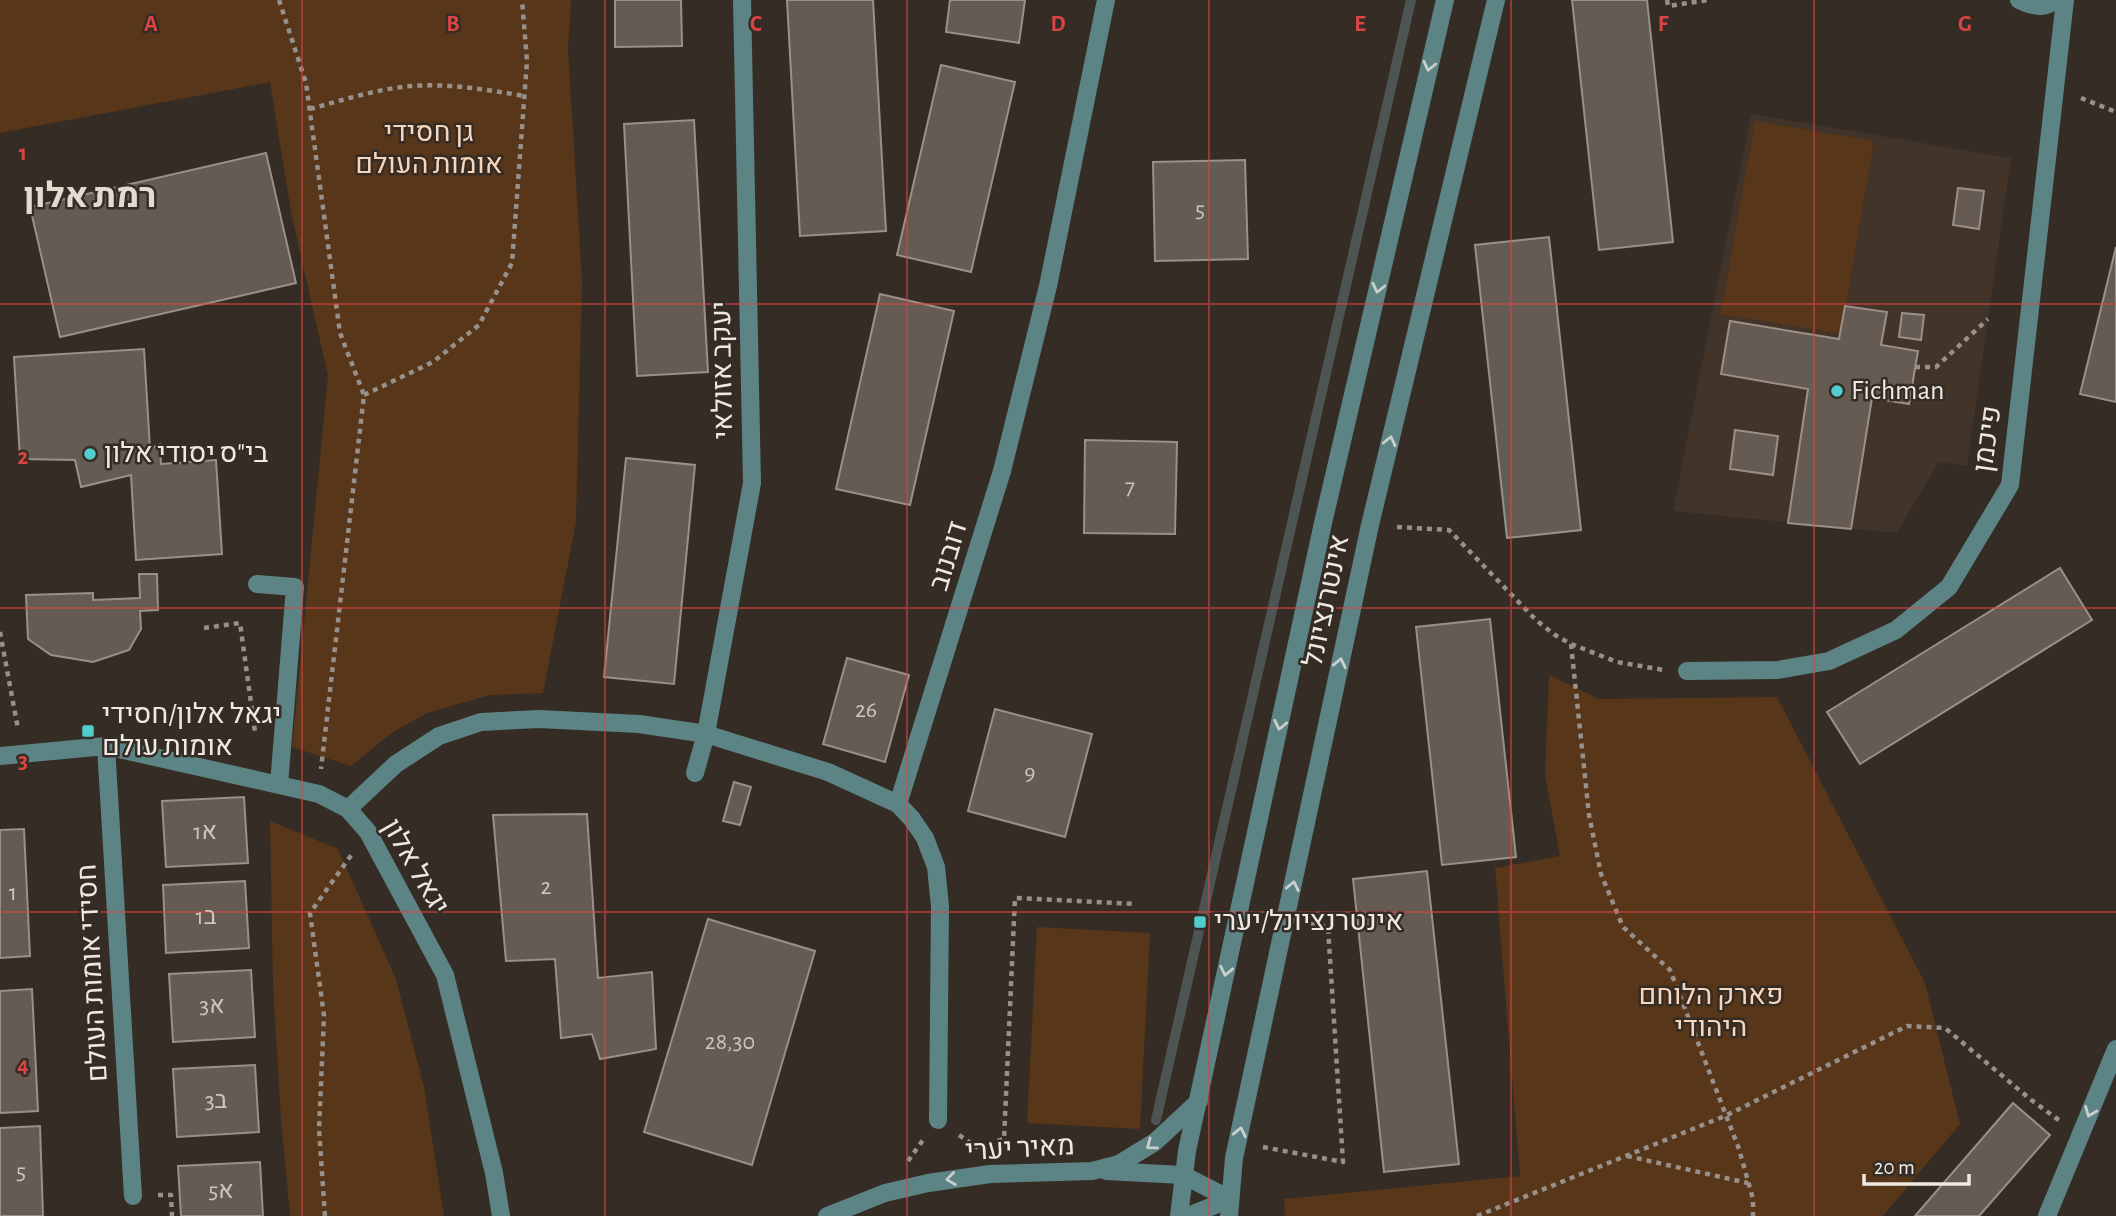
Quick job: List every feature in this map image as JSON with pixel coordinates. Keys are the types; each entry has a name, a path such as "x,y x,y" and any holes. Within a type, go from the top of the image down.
{"street":[{"name":"יעקב אזולאי","path":"695,773 706,734 752,483 741,0"},
{"name":"דובנוב","path":"898,804 1002,471 1048,286 1106,0"},
{"name":"אינטרנציונל","path":"1179,1216 1183,1175 1323,523 1445,0"},
{"name":"אינטרנציונל","path":"1229,1208 1238,1142 1370,525 1496,0"},
{"path":"2017,0 2034,7 2052,4 2055,0"},
{"name":"פיכמן","path":"1687,671 1777,670 1829,661 1896,630 1949,587 2010,485 2065,0"},
{"path":"257,584 295,587 270,783"},
{"path":"348,809 396,765 439,736 481,722 539,719 639,724 706,734 828,772 898,804 925,838 936,867 940,906 938,1120"},
{"name":"יגאל אלון","path":"0,756 106,746 318,794 348,809 368,832 445,975 494,1173 501,1216"},
{"name":"חסידי אומות העולם","path":"106,746 132,1196"},
{"path":"2047,1216 2116,1049"},
{"name":"מאיר יערי","path":"827,1216 886,1193 928,1183 990,1174 1092,1171 1119,1164 1138,1154 1176,1124 1199,1101"},
{"path":"1092,1171 1183,1175 1229,1208"},
{"path":"1188,1216 1229,1208"}],"path":[{"path":"279,0 306,83 341,333 364,395 318,794"},
{"path":"364,395 433,362 479,325 512,263 527,61 522,0"},
{"path":"1667,0 1668,6 1709,0"},
{"path":"310,109 411,86 464,86 525,96"},
{"path":"2055,88 2116,112"},
{"path":"1915,367 1936,367 1988,319"},
{"path":"1370,525 1449,530 1537,621 1555,635 1617,662 1661,670"},
{"path":"204,628 240,623 270,783"},
{"path":"0,632 22,754"},
{"path":"1571,644 1589,815 1601,874 1623,927 1670,970 1739,1149 1753,1199 1753,1216"},
{"path":"325,1216 319,1129 324,1016 310,913 368,832"},
{"path":"977,1146 1004,1139 1015,898 1135,904"},
{"path":"1238,1142 1343,1162 1328,927"},
{"path":"1477,1216 1725,1116 1907,1026 1945,1028 2030,1099 2081,1136"},
{"path":"938,1120 977,1146 990,1174"},
{"path":"1626,1156 1748,1183"}],"shaded area":[{"name":"Fichman","path":"1751,114 2011,158 1967,466 1939,462 1897,533 1673,511"}],"green space":[{"name":"גן חסידי אומות העולם","path":"0,0 571,0 568,49 582,281 576,522 543,693 490,695 427,713 393,732 351,766 292,747 328,376 291,212 270,82 0,133"},
{"path":"1755,121 1874,141 1841,334 1721,314"},
{"name":"פארק הלוחם היהודי","path":"1549,675 1599,699 1777,697 1925,983 1960,1124 1883,1216 1285,1216 1284,1199 1520,1176 1495,868 1560,856 1545,776"},
{"path":"270,821 338,849 396,979 424,1087 444,1216 290,1216 273,986"},
{"path":"1037,927 1150,933 1140,1129 1027,1123"}],"building":[{"path":"615,0 681,0 682,46 615,47"},
{"path":"787,0 873,0 886,231 800,236"},
{"path":"950,0 1025,0 1019,43 946,32"},
{"path":"1572,0 1647,0 1673,242 1599,250"},
{"path":"941,65 1015,82 971,272 897,255"},
{"path":"694,120 708,372 637,376 624,124"},
{"path":"266,153 296,283 60,337 30,207"},
{"path":"1245,160 1248,259 1155,261 1153,162"},
{"path":"1958,188 1984,191 1979,229 1953,225"},
{"path":"1549,237 1581,530 1507,538 1475,245"},
{"path":"2116,247 2116,402 2080,394"},
{"path":"880,294 954,311 910,505 836,489"},
{"path":"1845,306 1887,312 1881,345 1918,351 1909,404 1872,398 1851,529 1788,523 1808,389 1721,374 1730,321 1839,339"},
{"path":"1902,313 1924,315 1921,340 1899,337"},
{"name":"בי\"ס יסודי אלון","path":"144,349 150,449 160,444 161,464 216,460 222,554 136,560 131,475 81,487 75,460 20,459 14,357"},
{"path":"1735,430 1778,436 1773,475 1730,469"},
{"path":"1085,440 1177,442 1175,534 1084,533"},
{"path":"626,458 695,465 674,684 604,677"},
{"path":"2060,568 2092,620 1860,764 1827,712"},
{"path":"139,574 157,574 158,610 140,611 141,629 129,650 93,662 51,655 28,639 26,595 93,593 93,600 140,598"},
{"path":"1490,619 1516,857 1442,865 1416,627"},
{"path":"847,658 909,675 885,762 823,744"},
{"path":"995,709 1092,734 1065,837 968,811"},
{"path":"734,782 751,787 740,825 723,821"},
{"path":"244,797 248,863 166,867 162,801"},
{"path":"587,814 598,978 652,972 656,1049 600,1059 592,1034 561,1038 555,959 506,961 493,815"},
{"path":"24,829 30,956 0,958 0,830"},
{"path":"1427,871 1459,1164 1384,1172 1353,879"},
{"path":"245,881 249,948 166,953 163,885"},
{"path":"708,919 815,951 752,1165 644,1132"},
{"path":"251,970 255,1037 173,1042 169,974"},
{"path":"32,989 38,1111 0,1113 0,991"},
{"path":"255,1065 259,1132 177,1137 173,1069"},
{"path":"2013,1103 2050,1135 1979,1216 1915,1216"},
{"path":"40,1126 43,1216 0,1216 0,1128"},
{"path":"260,1162 263,1216 181,1216 178,1166"}],"waterway":[{"path":"1156,1120 1411,0"}],"place":[{"name":"Fichman","path":"1837,391"},
{"name":"בי\"ס יסודי אלון","path":"90,454"},
{"name":"יגאל אלון/חסידי אומות עולם","path":"88,731"},
{"name":"אינטרנציונל/יערי","path":"1200,922"}],"district":[{"name":"רמת אלון","path":"90,196"}]}
